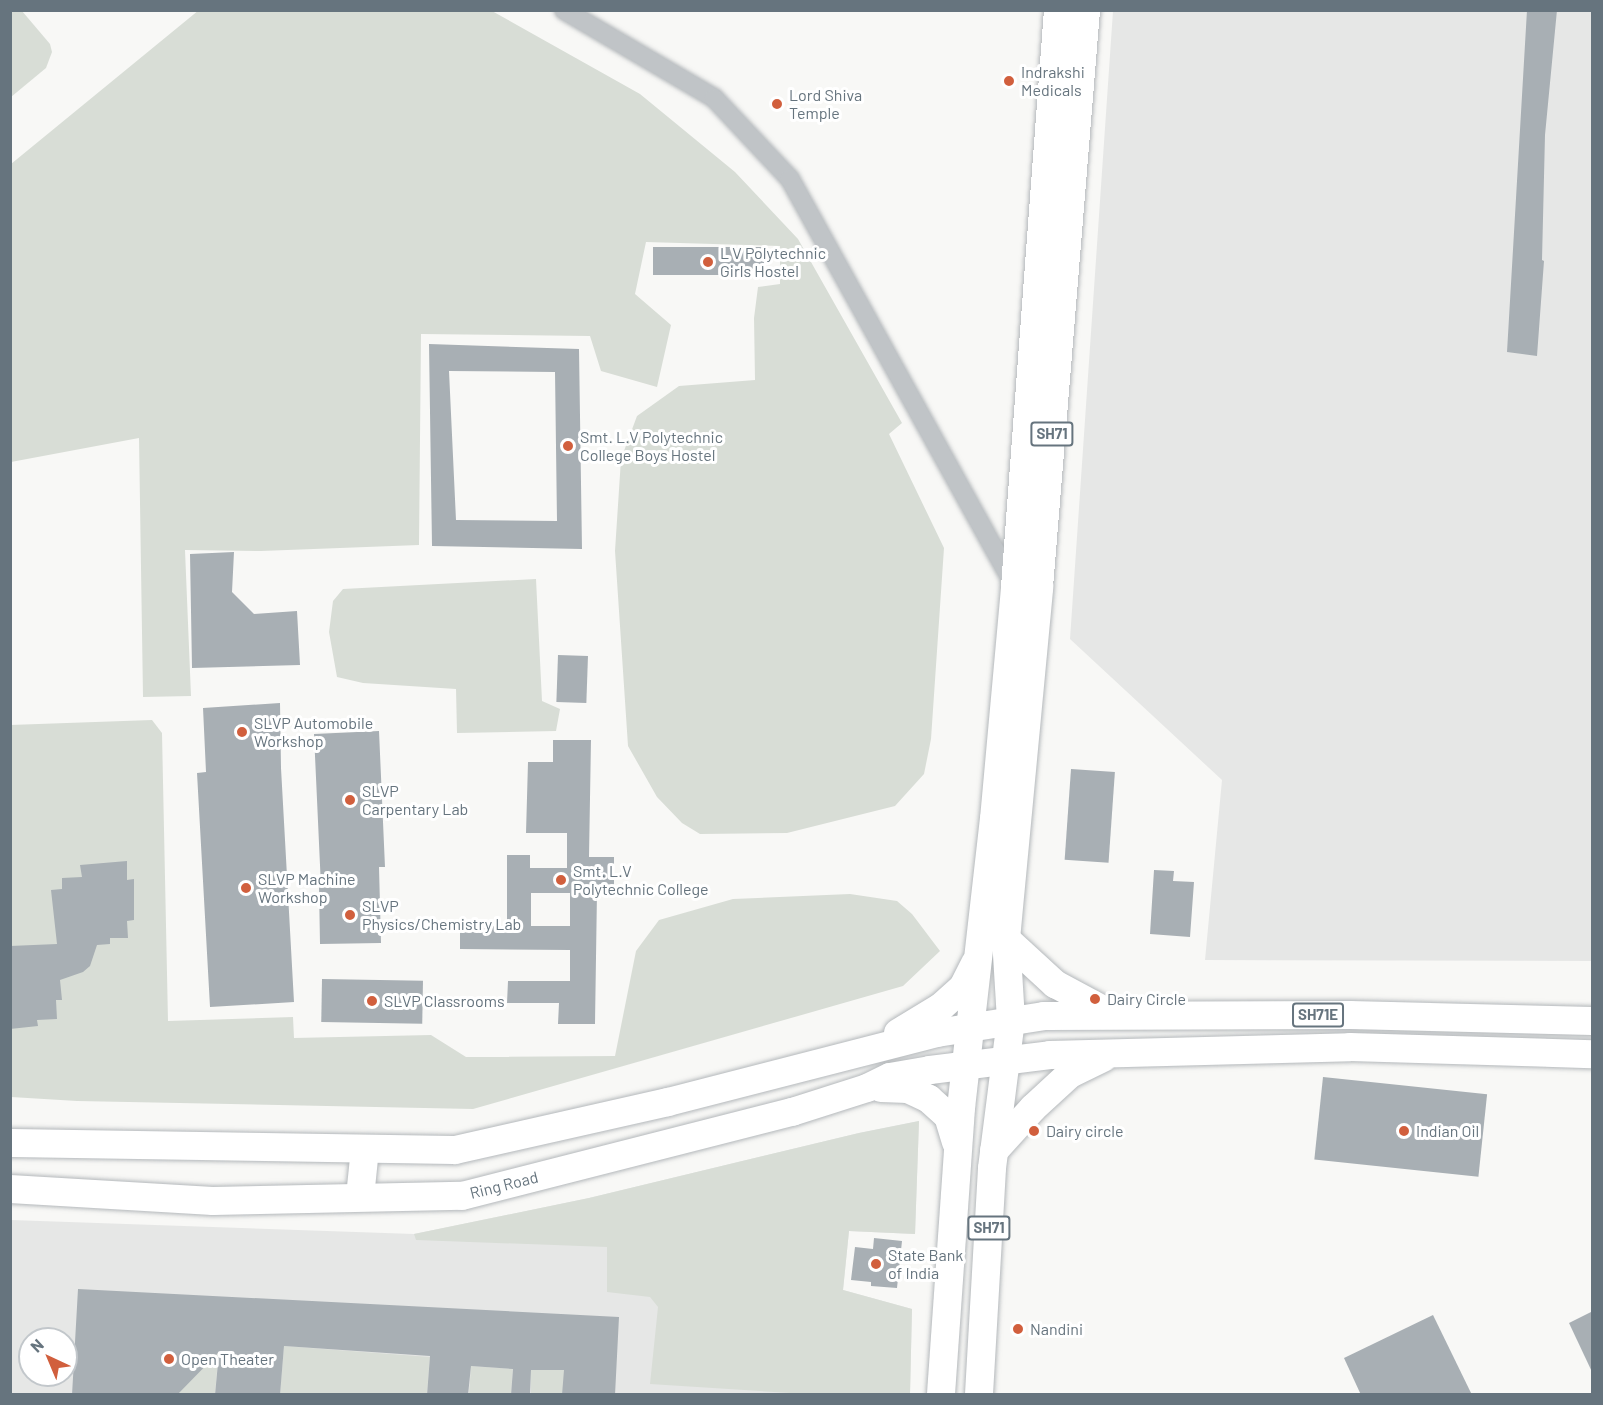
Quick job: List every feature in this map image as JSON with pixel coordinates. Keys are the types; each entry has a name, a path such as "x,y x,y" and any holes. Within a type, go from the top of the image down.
{"main road":[{"name":"SH71","path":"979,1395 994,1151 1011,1020 1006,939 1058,10"},
{"name":"SH71","path":"941,1395 960,1153 956,1067 971,1028 1027,587 1086,10"},
{"path":"1006,939 1055,984 1116,1016"},
{"path":"864,1051 941,1007 963,987 979,954"},
{"name":"SH71E","path":"971,1028 1044,1016 1350,1015 1593,1021"},
{"path":"10,1143 455,1150 657,1104 937,1033 971,1028"},
{"name":"SH71E","path":"956,1067 1050,1056 1350,1047 1593,1054"},
{"path":"994,1151 1033,1108 1070,1074 1113,1054"},
{"name":"Ring Road","path":"10,1189 213,1201 462,1196 792,1112 867,1088 890,1077 956,1067"},
{"path":"867,1088 908,1089 929,1099 948,1116 960,1153"},
{"path":"360,1197 365,1149"},
{"path":"946,1322 984,1325"}],"street":[{"path":"564,10 714,98 790,179 1027,587"}],"shaded area":[{"path":"11,10 22,11 50,44 52,52 46,68 11,97"},
{"path":"199,10 492,11 640,94 735,172 798,239 902,423 889,434 944,548 931,739 924,774 895,806 787,833 700,834 682,823 657,797 628,746 615,551 621,459 637,416 679,386 755,380 754,318 758,287 780,284 780,246 646,242 635,294 671,325 657,387 601,371 590,336 421,334 419,545 261,551 185,550 191,696 143,697 139,438 11,462 11,164"},
{"path":"1113,11 1592,11 1592,961 1205,960 1222,780 1070,639"},
{"path":"536,579 542,701 560,709 556,731 457,733 456,689 363,683 337,677 329,632 333,601 343,589"},
{"path":"152,720 162,733 168,1021 293,1017 294,1038 431,1035 466,1057 615,1056 636,951 659,920 733,899 850,894 897,901 912,914 940,951 903,986 473,1109 77,1101 11,1097 10,725"},
{"path":"919,1121 915,1234 849,1231 843,1290 912,1309 910,1394 11,1394 11,1220 414,1234 589,1198 859,1133"},
{"path":"919,1121 915,1234 849,1231 843,1290 912,1309 910,1394 806,1394 650,1384 658,1307 650,1297 607,1292 607,1247 416,1240 414,1234 589,1198 859,1133"},
{"path":"284,1346 430,1357 427,1394 280,1394"},
{"path":"219,1348 215,1394 132,1394"},
{"path":"471,1366 513,1369 511,1394 469,1394"},
{"path":"531,1370 564,1370 564,1394 531,1394"}],"building":[{"path":"1527,10 1557,10 1545,135 1542,260 1544,261 1537,356 1507,352"},
{"name":"L V Polytechnic Girls Hostel","path":"653,247 764,247 764,275 653,275"},
{"name":"Smt. L.V Polytechnic College Boys Hostel","path":"429,344 579,349 582,549 432,546","holes":["449,371 555,372 557,521 456,520"]},
{"path":"234,552 232,592 254,614 297,611 300,665 192,668 190,554"},
{"path":"558,655 588,656 586,703 556,702"},
{"name":"SLVP Machine Workshop","path":"280,703 281,768 294,1002 210,1007 197,773 206,772 203,708"},
{"name":"SLVP Carpentary Lab","path":"379,731 385,867 379,867 381,943 320,944 319,887 321,887 314,734"},
{"name":"Smt. L.V Polytechnic College","path":"553,740 591,740 589,857 614,857 614,892 597,892 595,1024 558,1024 559,1003 507,1003 508,981 570,981 570,950 460,949 460,926 507,926 507,855 530,855 530,868 567,868 567,833 526,833 528,762 553,762","holes":["531,893 570,893 570,926 531,926"]},
{"path":"1071,769 1115,772 1109,863 1065,860"},
{"path":"127,861 127,880 134,879 134,920 127,921 128,938 110,938 110,944 97,945 90,966 83,972 60,980 62,1000 56,1000 57,1019 37,1020 38,1026 10,1029 10,946 57,944 51,890 62,889 62,878 82,877 80,865"},
{"path":"1154,870 1174,871 1173,881 1194,882 1190,937 1150,934"},
{"name":"SLVP Classrooms","path":"322,979 423,981 422,1024 321,1022"},
{"name":"Indian Oil","path":"1323,1077 1487,1094 1478,1177 1314,1160"},
{"name":"State Bank of India","path":"874,1238 902,1241 897,1288 871,1286 871,1282 851,1280 855,1247 873,1249"},
{"path":"78,1289 619,1317 615,1395 562,1395 564,1370 531,1370 530,1395 511,1395 513,1369 471,1366 468,1395 427,1395 430,1356 284,1346 280,1395 215,1395 219,1352 177,1395 72,1395 72,1387 78,1387 78,1327 76,1327"},
{"path":"1593,1311 1593,1374 1569,1323"},
{"path":"1433,1315 1472,1395 1361,1395 1344,1358"}],"place":[{"name":"Indrakshi Medicals","path":"1009,81"},
{"name":"Lord Shiva Temple","path":"777,104"},
{"name":"L V Polytechnic Girls Hostel","path":"708,262"},
{"name":"Smt. L.V Polytechnic College Boys Hostel","path":"568,446"},
{"name":"SLVP Automobile Workshop","path":"242,732"},
{"name":"SLVP Carpentary Lab","path":"350,800"},
{"name":"Smt. L.V Polytechnic College","path":"561,880"},
{"name":"SLVP Machine Workshop","path":"246,888"},
{"name":"SLVP Physics/Chemistry Lab","path":"350,915"},
{"name":"Dairy Circle","path":"1095,999"},
{"name":"SLVP Classrooms","path":"372,1001"},
{"name":"Dairy circle","path":"1034,1131"},
{"name":"Indian Oil","path":"1404,1131"},
{"name":"State Bank of India","path":"876,1264"},
{"name":"Nandini","path":"1018,1329"},
{"name":"Open Theater","path":"169,1359"}]}
